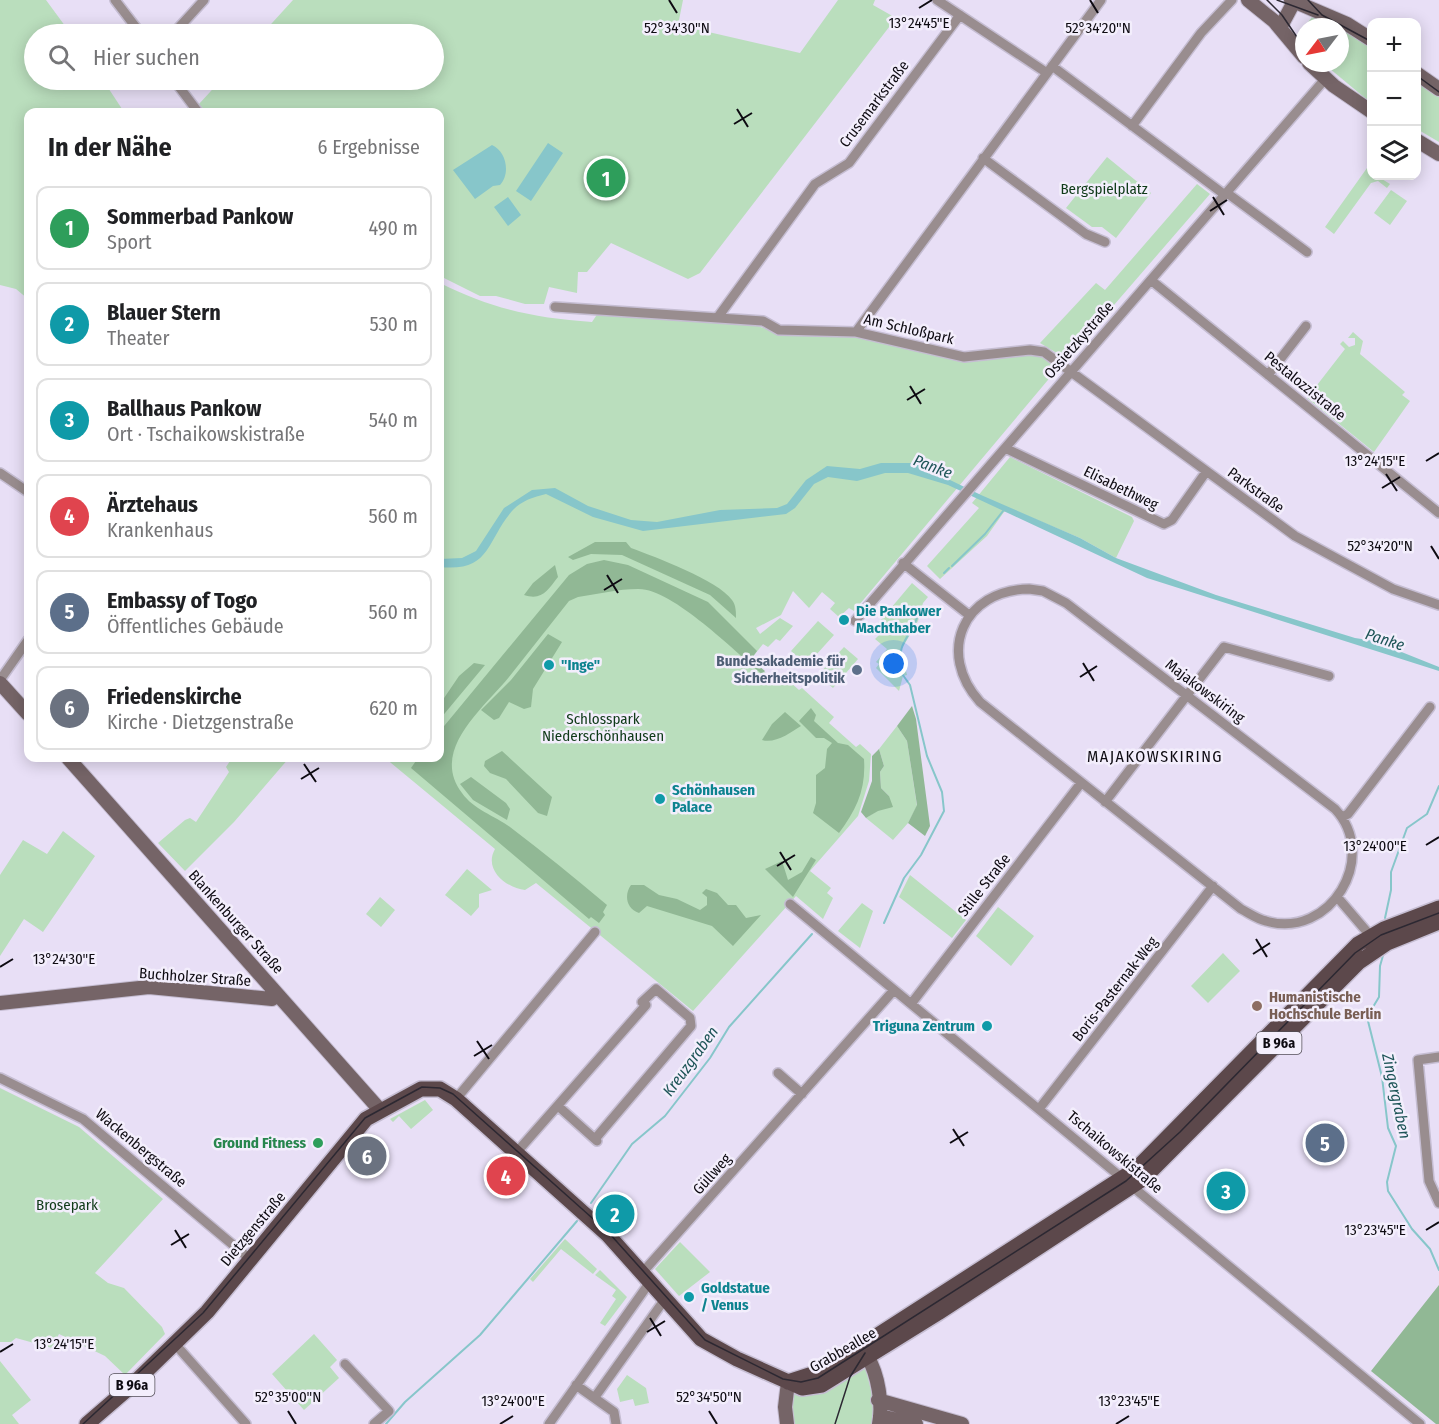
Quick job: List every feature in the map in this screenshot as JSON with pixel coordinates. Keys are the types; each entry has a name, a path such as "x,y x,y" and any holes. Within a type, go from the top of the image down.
{"main road":[{"path":"1248,0 1280,28 1295,46"},
{"path":"1280,28 1293,0 1347,24 1367,37"},
{"path":"1319,72 1367,109"},
{"path":"1421,76 1439,89"},
{"path":"1421,143 1439,154"},
{"path":"0,682 24,709"},
{"name":"Blankenburger Straße","path":"72,762 380,1110"},
{"name":"Grabbeallee","path":"788,1382 804,1388 815,1388 830,1382 864,1353 1156,1167 1359,962 1375,941 1439,908"},
{"name":"Grabbeallee","path":"1375,941 1439,922"},
{"name":"Buchholzer Straße","path":"0,1003 149,987 272,999 278,995"},
{"name":"Dietzgenstraße","path":"87,1424 175,1344 251,1260 351,1135 380,1110 415,1090 440,1089 458,1101"},
{"name":"B 96a","path":"458,1101 608,1235 709,1345 788,1382"},
{"path":"864,1353 873,1366 880,1420 916,1424"},
{"path":"787,1424 785,1407 788,1382"},
{"path":"878,1400 962,1424"}],"street":[{"path":"115,0 133,24"},
{"path":"182,24 204,0"},
{"path":"938,0 1132,126 1307,252"},
{"path":"856,332 1101,0"},
{"path":"1132,126 1200,33 1232,0"},
{"name":"Crusemarkstraße","path":"718,317 816,184 849,163 960,15"},
{"name":"Ossietzkystraße","path":"855,621 1326,78"},
{"path":"182,90 195,108"},
{"path":"983,158 1086,234 1105,242"},
{"name":"Pestalozzistraße","path":"1152,281 1439,513"},
{"name":"Am Schloßpark","path":"555,307 763,321 779,330 856,332 964,357 1036,351 1051,356 1071,372"},
{"path":"1268,375 1306,326"},
{"name":"Parkstraße","path":"1071,372 1295,536 1393,589 1439,605"},
{"name":"Elisabethweg","path":"1005,448 1164,524 1172,520 1206,472"},
{"path":"0,473 24,489"},
{"path":"903,563 969,615 962,632 958,652 962,675 973,695 1241,909 1266,921 1277,923 1310,918 1329,908 1338,898 1350,876 1353,850 1342,817 1348,814 1430,707"},
{"name":"Majakowskiring","path":"969,615 987,599 1001,592 1020,589 1043,591 1066,603 1342,817"},
{"path":"0,682 24,645"},
{"path":"1106,802 1224,647 1329,676"},
{"name":"Stille Straße","path":"911,1004 1081,783"},
{"name":"Boris-Pasternak-Weg","path":"1040,1109 1213,886"},
{"path":"1338,898 1375,941"},
{"name":"Tschaikowskistraße","path":"790,904 1420,1424"},
{"path":"458,1101 595,932"},
{"path":"516,1153 646,1005 642,1002 656,989 690,1018 691,1026 596,1140 558,1106"},
{"name":"Güllweg","path":"549,1424 646,1277 894,990"},
{"path":"1439,1058 1418,1060 1429,1181 1439,1203"},
{"path":"778,1072 802,1094"},
{"name":"Wackenbergstraße","path":"0,1078 83,1119 251,1260"},
{"path":"594,1397 656,1308 665,1299"},
{"path":"175,1344 246,1424"},
{"path":"345,1364 389,1411 374,1424"},
{"path":"576,1385 614,1412 616,1424"}],"green space":[{"path":"0,0 46,0 64,24 24,24 24,90 110,90 121,108 24,108 24,296 16,289 0,285"},
{"path":"293,0 683,0 678,25 800,53 838,0 875,0 873,5 896,18 700,273 688,279 611,243 587,272 578,272 577,293 549,287 544,304 525,304 496,296 480,296 444,278 444,108 202,108 199,104 212,90 444,90 444,24 271,24"},
{"path":"1349,32 1367,44 1367,100 1334,72 1349,72"},
{"path":"1421,84 1439,97 1439,142 1421,131"},
{"name":"Bergspielplatz","path":"1107,157 1151,193 1116,238 1102,227 1092,227 1066,208"},
{"path":"1367,168 1367,180 1384,180 1390,184 1387,188 1378,181 1371,183 1334,234 1325,227"},
{"path":"1197,184 1210,194 1069,357 1065,358 1040,343 1096,283 1105,290"},
{"path":"1391,190 1407,201 1390,225 1374,213"},
{"name":"Schlosspark Niederschönhausen","path":"444,285 496,306 551,318 592,322 598,313 758,326 780,334 856,337 962,362 1032,354 1045,358 1058,368 854,611 849,608 839,617 830,609 835,603 822,592 809,608 793,591 781,615 756,628 760,634 780,618 793,626 780,641 776,639 768,647 763,644 751,659 775,682 782,675 799,690 802,688 834,717 829,723 856,747 860,744 871,754 869,781 858,816 810,871 831,888 827,893 833,898 823,919 796,896 693,1011 536,883 525,890 504,882 494,871 492,864 495,849 390,762 444,762"},
{"path":"1353,332 1363,341 1360,354 1405,392 1402,395 1410,401 1374,452 1307,398 1345,349 1340,344 1343,341 1349,347 1355,345 1355,338 1348,338"},
{"path":"1010,457 1132,517 1134,521 1116,558 1080,538 1011,509 1004,512 987,536 940,579 927,566 979,508 972,503"},
{"path":"912,583 928,597 923,603 918,621 901,650 907,675 903,676 899,691 876,668 879,664 876,662 887,649 875,639 881,633 875,627"},
{"path":"818,621 834,635 807,665 791,651"},
{"path":"844,647 858,659 833,688 818,675"},
{"path":"897,726 907,741 917,806 908,823 893,840 866,818 877,811 889,796 881,788 880,772 884,766 879,749"},
{"path":"229,762 286,762 234,822 185,871 158,843 185,820 190,818 196,822 229,772 226,767"},
{"path":"63,831 95,856 43,932 24,919 0,956 0,875 23,840 47,854"},
{"path":"467,869 492,890 479,894 479,907 471,916 445,895"},
{"path":"910,875 966,920 952,938 899,897"},
{"path":"380,897 395,910 381,927 366,914"},
{"path":"862,903 873,911 860,948 838,931"},
{"path":"998,907 1034,936 1011,966 976,936"},
{"path":"1223,953 1240,971 1208,1003 1191,986"},
{"name":"Brosepark","path":"0,1088 79,1127 163,1199 95,1273 108,1283 124,1288 162,1327 165,1334 125,1375 105,1356 59,1334 52,1348 16,1338 11,1342 0,1342"},
{"path":"425,1100 433,1110 411,1129 399,1116 393,1122 390,1119"},
{"path":"565,1239 597,1269 593,1274 561,1249 533,1282 530,1279"},
{"path":"680,1242 710,1272 679,1296 655,1269"},
{"path":"600,1270 627,1297 605,1326 600,1323 616,1299 612,1296 616,1290 595,1275"},
{"path":"314,1334 337,1360 330,1367 339,1378 304,1410 272,1374"},
{"path":"0,1361 31,1400 12,1415 19,1424 0,1424"},
{"path":"865,1366 872,1394 874,1424 790,1424 791,1393"},
{"path":"627,1375 646,1388 649,1403 635,1406 633,1399 620,1402 617,1389"}],"shaded area":[{"path":"548,143 563,153 531,201 516,191"},
{"path":"492,145 504,157 505,175 500,185 493,186 475,199 453,170"},
{"path":"508,197 521,215 508,226 494,207"},
{"path":"881,463 915,463 981,495 1080,538 1116,558 1216,595 1355,638 1374,641 1439,667 1439,671 1147,578 948,485 908,473 885,473 857,481 828,477 814,484 795,508 786,514 643,531 593,517 546,494 528,500 512,511 478,559 469,565 444,567 444,559 462,558 476,551 504,508 532,490 555,488 588,506 631,520 657,522 720,510 777,508 787,504 806,480 827,466 860,469"},
{"path":"595,542 626,542 631,548 700,577 725,592 735,606 736,618 710,595 622,555 591,554 573,560 568,557"},
{"path":"604,560 628,565 708,602 757,651 751,659 765,671 762,674 703,623 652,591 630,589 578,597 569,601 464,730 456,745 452,761 454,777 462,793 478,808 522,836 607,905 603,912 605,915 599,923 591,917 589,919 411,768 415,762 444,762 444,726 569,575 587,564"},
{"path":"555,565 558,577 548,590 536,597 524,595 533,583"},
{"path":"548,634 562,642 533,689 531,707 524,709 509,702 499,718 494,720 481,710 511,680"},
{"path":"474,663 485,665 444,714 444,698 459,676"},
{"path":"912,706 916,719 930,826 925,836 908,823 917,805 907,741 897,726"},
{"path":"811,708 816,715 814,721 838,743 848,745 864,759 862,789 859,798 851,816 839,833 813,813 816,803 816,775 825,768 827,749 832,743 824,738 816,738 799,721"},
{"path":"785,712 801,726 777,739 762,740 772,724"},
{"path":"879,749 884,766 880,772 881,788 889,796 893,807 878,811 866,818 861,812 872,781 872,756"},
{"path":"502,751 552,797 547,816 538,813 506,779 490,773 484,766 485,761"},
{"path":"471,777 506,803 510,809 507,820 473,800 460,784"},
{"path":"811,857 816,860 793,897 765,869 782,861 788,880 802,872"},
{"path":"631,885 644,885 659,895 677,899 700,910 707,905 707,897 702,893 706,889 717,893 728,905 736,905 746,918 761,915 733,946 712,926 647,906 639,913 635,911 629,905 627,897"},
{"path":"1439,1285 1439,1424 1436,1424 1371,1371"}],"waterway":[{"name":"Kreuzgraben","path":"952,566 985,534 1003,511"},
{"name":"Kreuzgraben","path":"944,573 949,568"},
{"name":"Kreuzgraben","path":"884,923 904,878 921,855 944,811 942,792 927,756 910,685 900,671 903,644 919,611"},
{"name":"Zingergraben","path":"1385,918 1391,890 1391,872 1407,828 1427,814 1439,786"},
{"name":"Kreuzgraben","path":"591,1203 632,1144 665,1116 710,1058 729,1027 812,934"},
{"name":"Zingergraben","path":"1384,952 1380,966 1379,997 1367,1017 1382,1077 1388,1128 1396,1146 1387,1182 1388,1191 1412,1229 1430,1249 1439,1270"},
{"name":"Kreuzgraben","path":"386,1424 405,1402 480,1335 577,1221"}],"tram line":[{"path":"1267,0 1282,15 1295,34"},
{"path":"1277,0 1318,15"},
{"path":"1308,0 1322,15 1367,39"},
{"path":"1421,79 1439,92"},
{"path":"83,1424 203,1313 365,1118 422,1087 440,1088 453,1094 609,1233 705,1340 783,1379 801,1382 818,1378 1126,1181 1180,1132 1355,953 1381,935 1439,913"},
{"path":"835,1424 850,1377 865,1353"}],"place":[{"name":"Sommerbad Pankow","path":"606,178"},
{"name":"Die Pankower Machthaber","path":"844,620"},
{"name":"\"Inge\"","path":"549,665"},
{"name":"Bundesakademie für Sicherheitspolitik","path":"857,670"},
{"name":"Schönhausen Palace","path":"660,799"},
{"name":"Humanistische Hochschule Berlin","path":"1257,1006"},
{"name":"Triguna Zentrum","path":"987,1026"},
{"name":"Ground Fitness","path":"318,1143"},
{"name":"Embassy of Togo","path":"1325,1143"},
{"name":"Friedenskirche","path":"367,1156"},
{"name":"Ärztehaus","path":"506,1176"},
{"name":"Ballhaus Pankow","path":"1226,1191"},
{"name":"Blauer Stern","path":"615,1214"},
{"name":"Goldstatue / Venus","path":"689,1297"}],"district":[{"name":"MAJAKOWSKIRING","path":"1155,756"}],"water label":[{"name":"Panke","path":"933,466"},
{"name":"Panke","path":"1385,639"}]}
